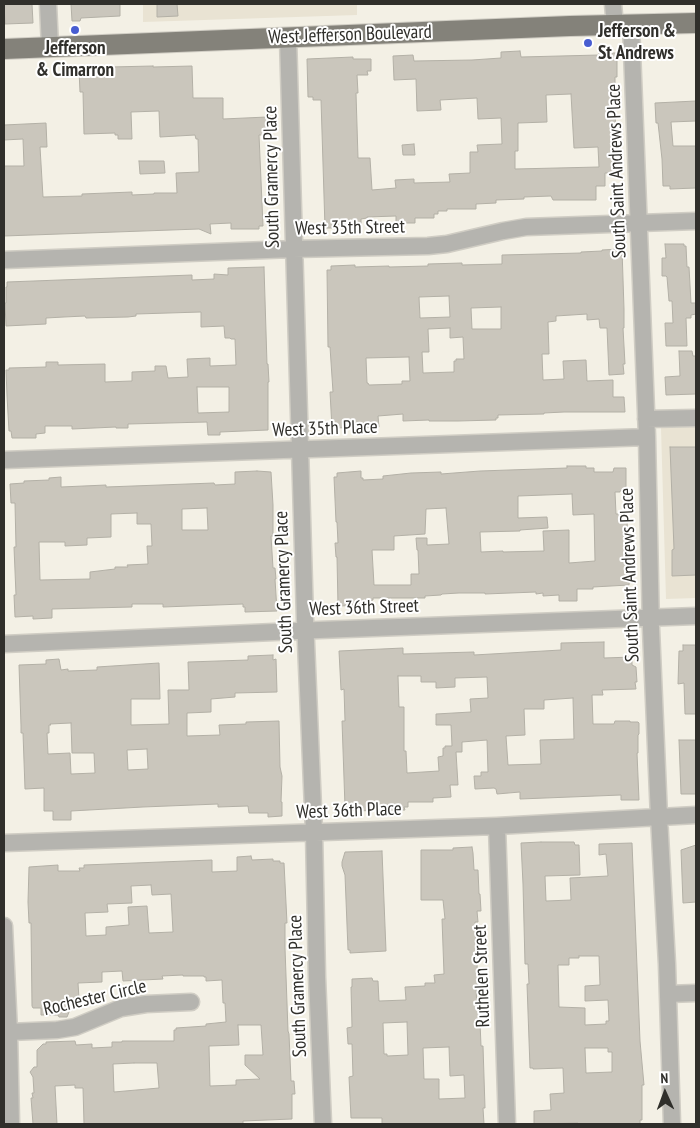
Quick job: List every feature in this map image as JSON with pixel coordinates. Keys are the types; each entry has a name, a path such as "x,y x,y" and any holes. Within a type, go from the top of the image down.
{"main road":[{"name":"West Jefferson Boulevard","path":"4,49 696,23"}],"street":[{"path":"48,4 50,47"},
{"name":"South Saint Andrews Place","path":"613,4 623,25 639,223 651,617 672,1124"},
{"name":"South Gramercy Place","path":"288,38 305,631 314,832 323,1124"},
{"name":"West 35th Street","path":"4,260 428,246 447,244 526,227 696,221"},
{"path":"646,419 696,418"},
{"name":"West 35th Place","path":"4,460 647,438"},
{"name":"West 36th Street","path":"4,644 696,616"},
{"name":"West 36th Place","path":"4,843 497,826 696,815"},
{"name":"Ruthelen Street","path":"497,826 508,1124"},
{"path":"4,926 11,1124"},
{"path":"668,994 696,993"},
{"name":"Rochester Circle","path":"9,1032 56,1030 75,1027 121,1008 146,1004 191,1002"}],"shaded area":[{"path":"143,4 357,4 357,15 143,22"},
{"path":"696,427 696,598 666,599 661,428"}],"building":[{"path":"4,4 32,4 33,23 5,24"},
{"path":"71,4 120,4 120,16 81,18 80,21 72,21"},
{"path":"157,4 177,4 178,16 157,17"},
{"path":"520,51 521,57 617,53 615,88 610,88 611,108 615,108 617,173 605,173 605,186 596,186 596,200 553,200 551,196 524,197 524,199 496,200 496,203 476,204 476,209 447,209 447,211 438,211 438,214 434,214 434,218 415,218 415,223 396,223 396,216 367,217 361,219 361,228 325,228 321,100 313,100 313,97 308,97 307,59 353,57 353,59 371,59 371,71 367,71 368,75 357,75 358,93 356,93 358,158 370,158 372,190 396,188 395,180 414,179 414,183 450,182 449,174 470,173 470,152 478,152 477,145 502,144 501,118 478,119 477,98 440,100 441,110 417,111 416,79 394,80 393,56 413,55 414,61 472,60 501,58 501,52","holes":["571,94 574,148 598,147 599,167 515,169 515,151 518,151 518,123 547,122 546,95"]},
{"path":"192,66 193,98 223,98 223,119 267,117 268,135 259,135 263,226 259,226 259,229 231,229 231,223 210,224 211,234 199,229 4,236 4,166 24,166 23,139 4,140 4,125 46,123 47,147 40,147 43,197 132,192 132,195 177,193 176,173 199,172 198,139 196,139 195,135 160,137 159,111 131,112 132,139 118,139 118,135 115,135 115,133 84,134 83,92 80,92 79,70"},
{"path":"696,101 696,121 671,122 673,146 696,146 696,188 670,189 670,186 663,186 662,159 655,103"},
{"path":"414,144 415,155 403,155 402,145"},
{"path":"139,161 164,161 165,173 140,174"},
{"path":"665,244 684,244 686,246 691,303 696,303 696,314 691,315 691,318 686,318 687,346 666,346 665,323 673,323 672,301 669,301 667,277 662,276 662,258 666,258"},
{"path":"622,249 624,374 609,375 607,328 600,328 599,319 587,320 587,314 556,316 556,321 548,322 549,354 542,354 543,380 564,379 563,361 586,360 587,381 613,380 613,397 624,397 625,412 498,415 496,420 458,421 403,421 403,414 378,416 379,427 332,428 330,392 333,392 330,347 328,347 327,270 331,270 331,266 389,267 462,263 462,265 502,264 502,255 581,253","holes":["449,296 450,317 420,318 419,297","501,307 501,329 472,329 471,308","450,328 450,338 463,337 464,359 456,359 454,361 454,372 423,373 422,352 429,352 428,329","409,357 410,381 402,381 402,384 369,385 367,383 366,358"]},
{"path":"264,267 269,382 268,430 220,432 220,435 208,435 207,422 128,424 128,428 72,429 72,426 45,426 45,433 36,434 36,438 12,438 11,431 9,431 7,396 6,370 9,370 9,368 46,367 46,362 58,362 58,365 105,364 105,382 132,381 132,372 155,371 155,366 166,366 168,378 188,377 187,359 210,358 210,366 236,365 235,339 225,338 224,326 201,327 201,312 136,314 136,316 128,317 86,318 85,316 46,318 46,324 6,326 5,303 7,282 192,275 192,280 214,279 214,274 228,275 228,268","holes":["197,387 229,387 229,412 198,413"]},
{"path":"679,351 692,351 693,356 696,356 696,394 666,395 665,377 680,376"},
{"path":"670,447 696,447 696,575 672,576 672,550 674,549"},
{"path":"567,466 586,466 586,468 594,468 594,472 613,472 614,468 626,468 626,489 615,492 616,514 627,514 629,585 577,589 577,601 559,601 559,595 543,596 543,593 536,594 536,592 459,593 425,596 425,598 373,598 370,601 370,605 338,606 335,543 338,543 334,477 337,477 337,473 361,471 361,478 363,480 383,479 383,476 411,473 441,472 441,474 567,468","holes":["572,494 573,515 594,514 595,561 569,563 569,530 543,531 544,551 481,552 480,532 548,528 547,517 518,518 518,496","446,508 449,544 427,545 427,538 416,538 419,574 411,574 411,585 374,585 372,550 394,550 394,536 425,534 426,509"]},
{"path":"235,472 271,472 273,536 271,536 273,568 275,568 276,579 277,611 245,612 243,604 163,607 163,604 132,604 132,607 52,609 52,618 33,619 33,616 15,617 15,503 11,503 10,484 61,477 61,487 235,484","holes":["207,508 208,530 182,530 182,509","137,513 137,524 151,524 152,546 147,546 148,564 127,565 128,567 115,567 115,569 90,572 90,579 40,580 39,542 65,542 65,546 87,545 87,538 111,537 111,514"]},
{"path":"604,642 604,658 632,657 632,665 636,667 636,689 602,690 603,695 592,695 593,724 614,724 615,721 639,723 637,753 639,800 621,800 621,795 520,799 520,792 497,794 494,788 475,789 474,776 481,776 481,772 488,772 487,740 462,742 462,752 456,752 458,785 450,785 451,797 433,798 433,802 408,802 408,807 404,807 405,810 349,811 348,807 345,807 342,721 345,721 344,689 341,690 339,651 403,648 403,654 474,652 474,655 561,650 561,643","holes":["398,676 421,676 421,682 436,682 436,688 455,687 455,678 487,677 488,698 470,699 471,712 436,714 436,725 451,725 452,746 445,746 443,748 443,756 438,757 439,771 407,773 406,751 404,751 404,707 399,707","573,698 574,739 540,740 541,764 508,765 506,736 525,735 524,709 544,709 544,700"]},
{"path":"683,645 696,645 696,714 685,714 684,683 678,684 679,651 683,651"},
{"path":"273,655 273,660 276,659 277,692 235,693 235,697 211,699 211,712 187,713 187,736 220,735 219,725 279,721 282,816 268,817 268,813 249,813 248,806 218,807 218,804 71,811 71,820 53,820 53,811 44,811 44,788 25,789 19,665 46,664 46,660 59,659 61,670 68,669 68,671 97,670 97,667 159,663 160,699 131,699 131,725 169,724 168,690 189,690 188,662 248,660 248,656","holes":["71,723 72,753 94,753 95,773 71,774 70,753 48,754 47,733 49,733 49,725","147,749 148,769 128,770 127,750"]},
{"path":"679,740 696,740 696,794 681,794"},
{"path":"574,842 575,845 579,845 580,875 545,876 546,901 571,900 570,878 608,876 606,854 599,855 599,844 632,843 640,1041 644,1085 642,1085 642,1120 640,1120 640,1124 534,1124 534,1111 551,1110 550,1094 564,1093 563,1068 530,1068 527,984 529,984 528,964 525,964 521,843","holes":["579,956 599,956 600,985 585,986 585,1001 608,1000 609,1021 606,1021 606,1024 585,1025 585,1008 559,1007 558,965 569,965 569,958 579,958","585,1048 608,1048 608,1052 612,1052 612,1072 586,1073"]},
{"path":"696,845 696,902 683,903 681,850"},
{"path":"472,847 474,870 478,870 481,911 477,911 478,922 475,922 478,985 476,985 477,1009 481,1009 482,1022 480,1022 481,1046 483,1046 484,1124 382,1124 382,1118 351,1118 349,1077 353,1076 352,1044 348,1044 347,1028 352,1027 352,979 372,978 373,981 378,981 379,1001 406,1000 405,987 425,986 425,983 435,983 434,975 444,974 442,919 445,919 443,900 421,900 421,850 453,850 453,848","holes":["407,1022 408,1055 387,1056 387,1054 384,1054 383,1023","449,1047 450,1076 464,1075 465,1098 439,1099 439,1079 424,1079 423,1048"]},
{"path":"382,851 386,951 350,953 350,950 348,950 345,875 342,866 345,852"},
{"path":"251,856 252,860 273,859 273,861 284,863 287,923 285,923 285,948 288,1031 291,1081 294,1081 295,1094 292,1094 292,1119 243,1121 243,1124 84,1124 83,1088 75,1088 75,1085 55,1086 57,1124 33,1124 31,1098 33,1098 32,1093 34,1093 33,1077 30,1072 34,1067 37,1067 37,1050 46,1042 75,1041 76,1045 92,1044 92,1048 112,1047 112,1042 122,1041 174,1041 174,1030 176,1028 206,1026 206,1024 226,1022 222,980 206,981 204,976 183,975 162,976 163,979 123,981 122,971 102,972 102,982 78,983 79,999 74,1000 67,1017 41,1015 41,1008 33,1008 32,1006 31,923 29,923 28,902 29,867 58,865 58,871 80,871 79,868 84,868 84,865 212,860 212,872 237,871 237,857","holes":["151,885 152,895 171,894 173,932 149,933 147,906 128,907 129,925 106,927 106,935 86,936 85,913 108,912 107,904 132,903 131,886","238,1025 261,1025 263,1055 245,1055 245,1065 260,1079 236,1080 236,1085 210,1086 209,1046 239,1045","157,1063 159,1088 114,1092 113,1064"]}],"place":[{"name":"Jefferson & Cimarron","path":"75,30"},
{"name":"Jefferson & St Andrews","path":"588,43"}]}
